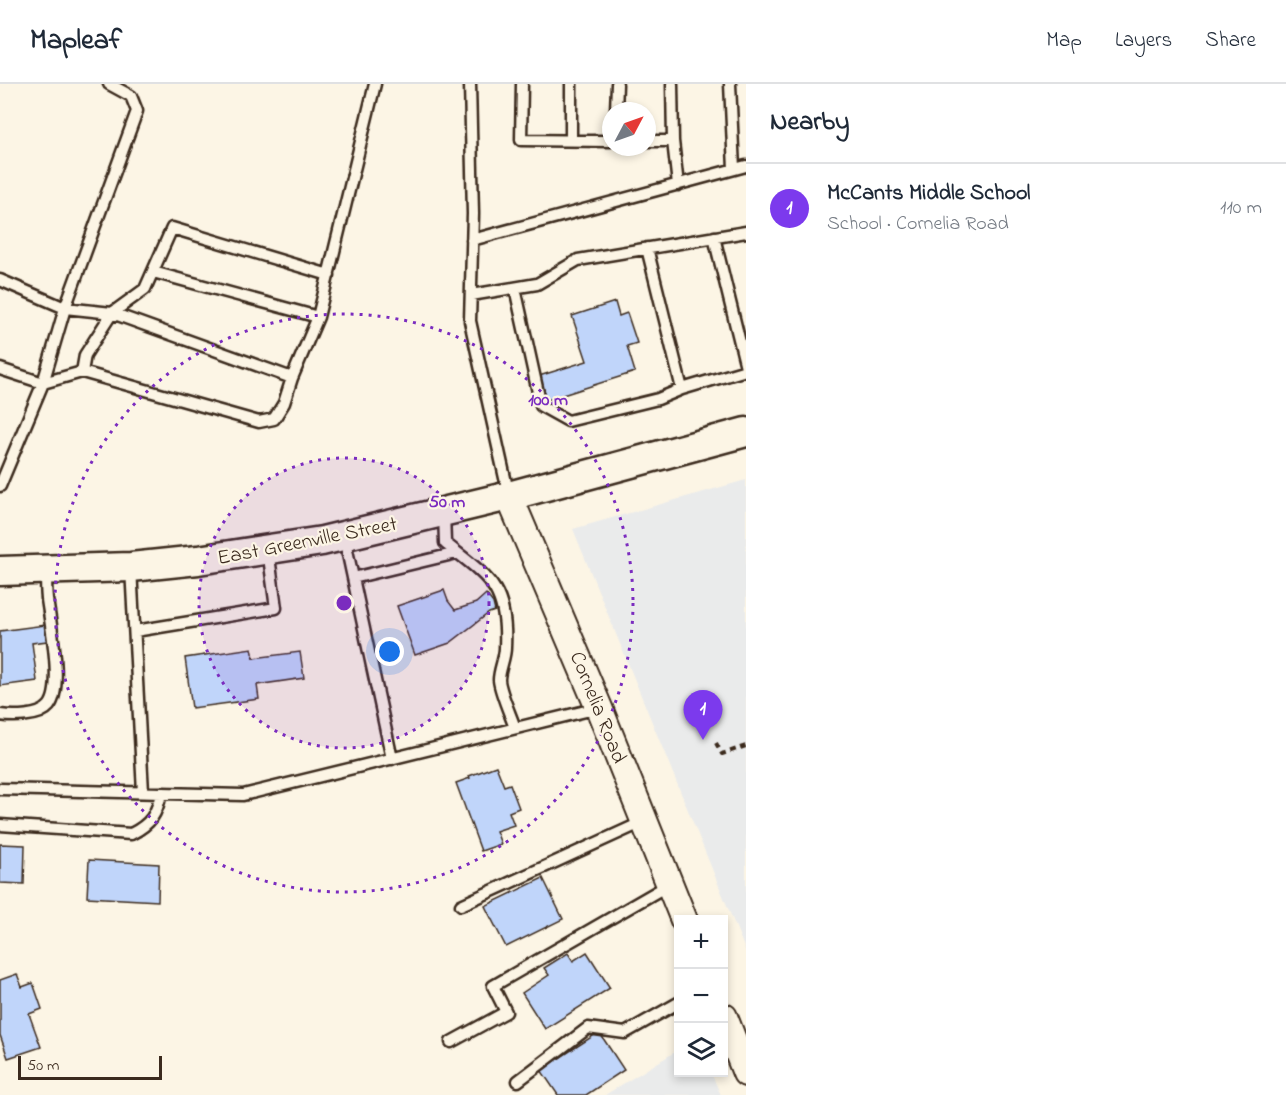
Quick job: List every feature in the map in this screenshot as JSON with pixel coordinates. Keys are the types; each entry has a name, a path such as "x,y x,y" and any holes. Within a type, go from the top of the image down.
{"main road":[{"name":"East Greenville Street","path":"0,570 131,567 268,549 344,536 509,496 746,432"}],"street":[{"name":"Cornelia Road","path":"509,496 599,708 682,915"},
{"path":"725,1023 746,1073"}],"lane":[{"path":"0,486 43,383 65,308 137,111 132,96 109,84"},
{"path":"0,369 43,383 82,372 259,422 274,419 284,404 292,378 318,317 375,84"},
{"path":"470,84 472,240 470,321 509,496"},
{"path":"522,84 522,140 602,141"},
{"path":"571,84 571,140"},
{"path":"616,102 617,84"},
{"path":"672,84 673,141 678,185"},
{"path":"730,84 734,169"},
{"path":"656,141 673,141"},
{"path":"472,240 746,166"},
{"path":"82,372 85,355 112,313 146,289 172,228 329,275"},
{"path":"471,295 537,284 578,260 746,232"},
{"path":"515,288 541,406 568,421 658,399 746,368 714,237"},
{"path":"647,248 682,389"},
{"path":"153,272 318,317"},
{"path":"0,280 65,308 112,313 292,378"},
{"path":"444,512 445,543 494,585 505,609 506,650 499,680 515,728"},
{"path":"344,536 392,759"},
{"path":"135,632 276,608 268,549"},
{"path":"353,579 457,553"},
{"path":"131,567 143,792"},
{"path":"0,715 40,712 49,705 56,692 53,641 46,597 46,570"},
{"path":"0,789 243,795 599,708"},
{"path":"0,825 131,834 146,826 156,811 161,793"},
{"path":"461,905 645,821"},
{"path":"451,1042 506,1012 493,986 670,884"},
{"path":"518,1082 588,1028 625,1033 674,1005"}],"path":[{"path":"716,743 722,754 746,746"}],"shaded area":[{"path":"746,480 746,952 573,529"},
{"path":"674,1052 674,1077 713,1077 721,1095 605,1095"}],"building":[{"path":"615,302 619,316 627,313 637,343 627,346 635,372 547,400 539,376 587,361 572,316"},
{"path":"444,590 455,610 476,603 486,594 493,603 495,611 489,613 450,643 415,655 397,606"},
{"path":"45,625 47,641 32,643 37,681 0,686 0,631"},
{"path":"252,648 254,658 300,652 304,678 257,685 259,699 192,708 185,658"},
{"path":"496,766 504,786 510,784 519,808 509,812 514,825 496,831 501,844 481,851 456,783"},
{"path":"0,844 25,845 24,884 0,883"},
{"path":"89,860 159,864 158,901 87,897"},
{"path":"543,878 563,919 506,947 485,906"},
{"path":"587,952 610,988 545,1029 522,993 549,975 544,968 568,953 573,961"},
{"path":"17,974 22,987 33,983 42,1009 29,1014 41,1047 8,1058 0,1035 0,980"},
{"path":"599,1032 624,1070 586,1095 558,1095 541,1070"}],"place":[{"name":"McCants Middle School","path":"703,740"}]}
